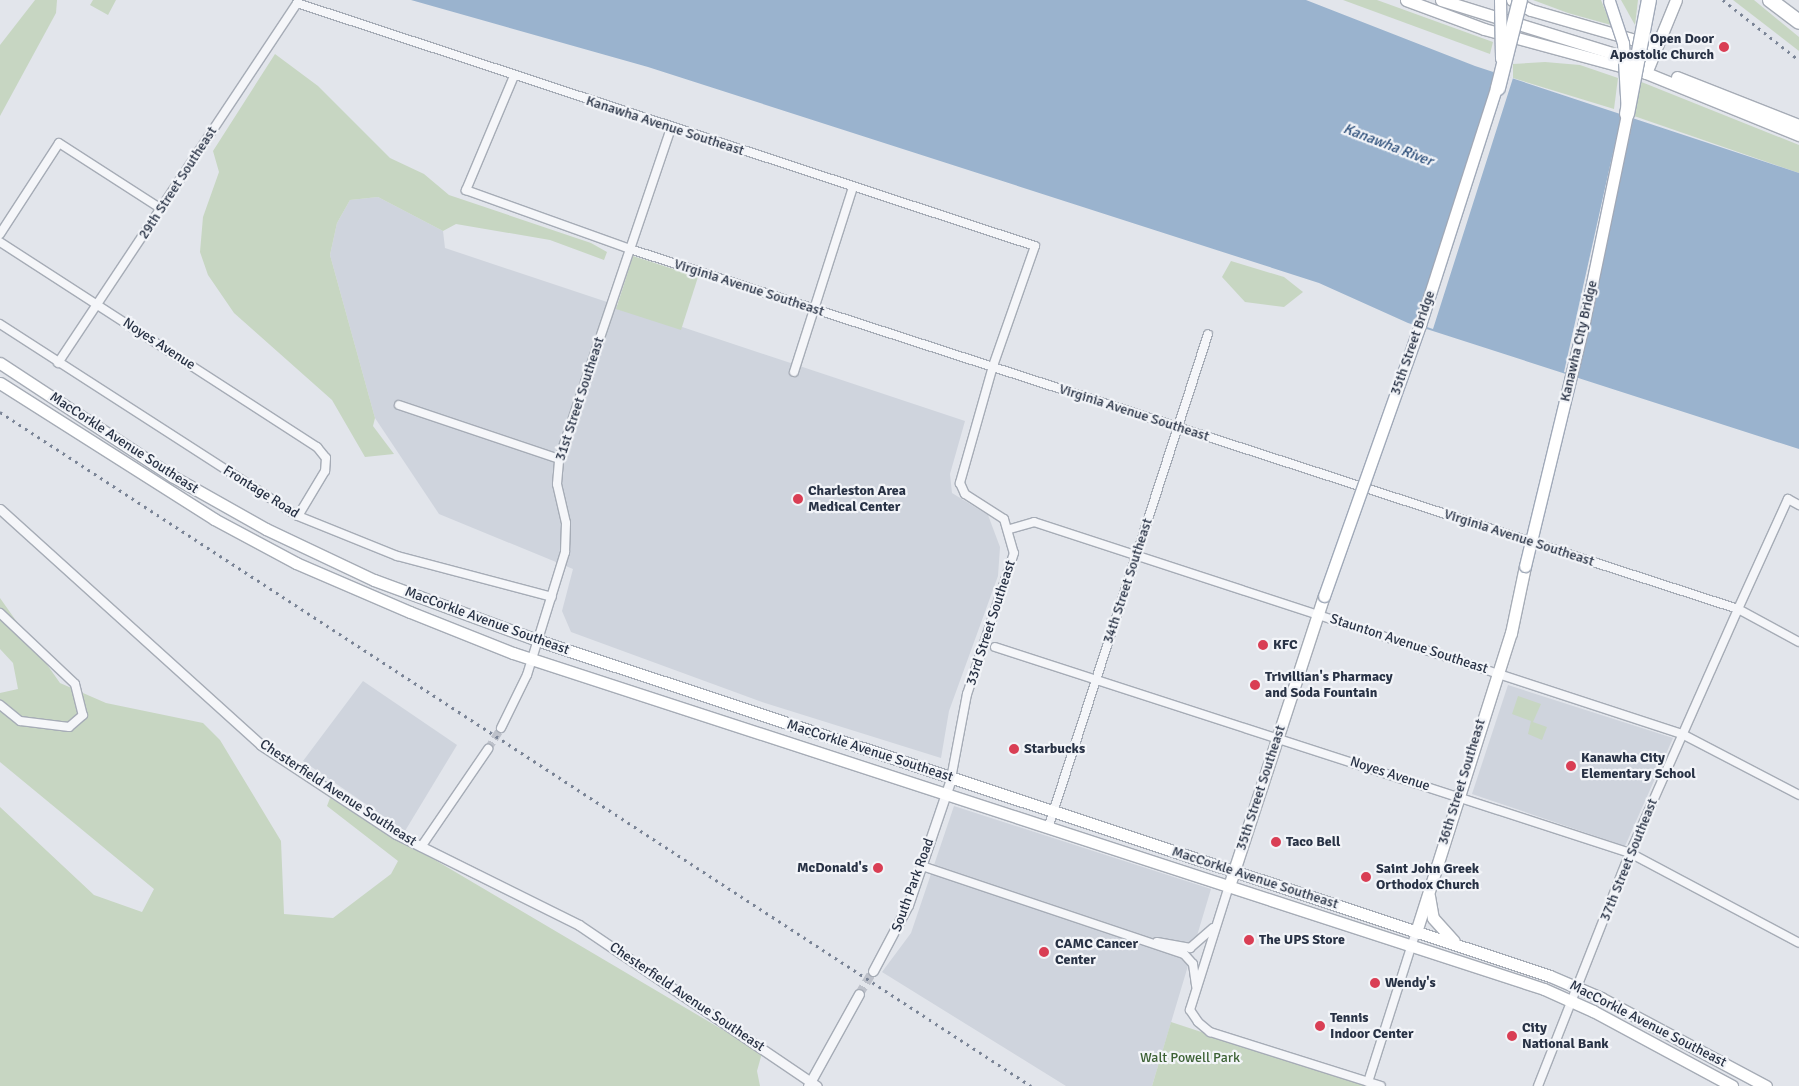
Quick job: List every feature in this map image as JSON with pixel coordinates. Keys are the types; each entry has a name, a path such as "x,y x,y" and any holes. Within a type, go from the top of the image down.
{"highway":[{"path":"1498,88 1520,0"},
{"path":"1627,114 1649,0"},
{"path":"1770,0 1799,22"}],"main road":[{"path":"1406,0 1484,29 1648,70 1799,135"},
{"path":"1441,0 1648,70 1799,125"},
{"path":"1455,6 1471,0"},
{"name":"35th Street Bridge","path":"1324,596 1498,88 1500,0"},
{"path":"1512,0 1531,10 1656,46"},
{"name":"Kanawha City Bridge","path":"1525,566 1584,322 1627,114 1623,43 1609,0"},
{"path":"1648,70 1676,0"},
{"name":"MacCorkle Avenue Southeast","path":"0,363 172,476 266,529 374,580 537,640 1053,812 1234,870 1579,987 1766,1086"},
{"name":"MacCorkle Avenue Southeast","path":"0,383 110,457 296,563 531,658 1229,886 1573,1001 1732,1086"},
{"name":"36th Street Southeast","path":"1416,932 1496,672 1510,633 1525,566"},
{"name":"35th Street Southeast","path":"1229,886 1324,596"},
{"path":"1430,886 1436,924 1469,949"}],"street":[{"name":"Kanawha Avenue Southeast","path":"297,3 671,128 1034,246"},
{"name":"29th Street Southeast","path":"58,363 297,3"},
{"name":"Virginia Avenue Southeast","path":"514,76 466,190 630,249 1738,609 1799,642"},
{"name":"31st Street Southeast","path":"501,728 531,658 552,597 568,536 557,484 559,459 671,128"},
{"path":"0,234 59,143 160,208"},
{"path":"794,372 853,186"},
{"name":"Noyes Avenue","path":"0,242 317,447 326,458 325,471 298,516"},
{"name":"33rd Street Southeast","path":"946,795 967,694 1014,553 1010,530 998,512 965,494 960,484 993,366 1034,246"},
{"name":"Frontage Road","path":"0,324 298,516 397,556 552,597"},
{"name":"34th Street Southeast","path":"1048,828 1208,334"},
{"path":"399,405 559,459"},
{"name":"37th Street Southeast","path":"1538,1086 1579,987 1630,853 1738,609 1788,499 1799,505"},
{"name":"Chesterfield Avenue Southeast","path":"0,509 262,745 421,847 571,921 812,1084"},
{"name":"Staunton Avenue Southeast","path":"1010,530 1034,522 1137,553 1318,615 1682,734 1799,795"},
{"path":"0,613 75,684 83,715 68,727 20,721 0,705"},
{"name":"Noyes Avenue","path":"995,647 1630,853 1799,943"},
{"path":"421,847 488,749"},
{"name":"South Park Road","path":"873,971 895,936 922,866 946,795"},
{"path":"922,866 1157,942 1190,948 1204,941 1218,922"},
{"name":"35th Street Southeast","path":"1229,886 1190,1010 1210,1032 1368,1082"},
{"name":"36th Street Southeast","path":"1368,1082 1416,932"},
{"path":"1157,942 1189,958 1197,988"},
{"path":"812,1084 859,994"},
{"path":"1368,1082 1381,1086"}],"shaded area":[{"path":"378,197 443,231 445,248 965,421 950,474 952,493 988,515 1000,547 998,576 949,711 941,758 765,703 571,632 562,611 573,569 439,514 375,418 330,255 337,223 350,200"},
{"path":"363,681 457,745 405,831 303,761"},
{"name":"Kanawha City Elementary School","path":"1508,685 1673,738 1625,846 1472,794"},
{"name":"CAMC Cancer Center","path":"954,806 1211,889 1152,1086 1066,1086 882,972 911,933"}],"green space":[{"path":"35,0 57,0 56,13 0,116 0,45"},
{"path":"93,0 116,0 108,15 90,5"},
{"path":"1343,0 1377,0 1493,42 1490,54"},
{"path":"1533,0 1601,0 1611,25 1568,13"},
{"path":"1621,0 1638,0 1635,25"},
{"path":"1733,0 1754,0 1799,37 1799,51"},
{"path":"275,54 318,86 390,158 424,174 449,195 591,243 607,252 604,260 550,240 456,224 443,231 378,197 350,200 337,223 330,255 375,418 373,426 394,454 365,457 332,400 234,313 208,275 200,252 203,217 219,172 213,151"},
{"path":"1545,62 1580,65 1618,78 1614,109 1513,78 1513,64"},
{"path":"1639,81 1799,145 1799,173 1634,116"},
{"path":"633,256 698,277 681,330 616,309"},
{"path":"1231,261 1284,277 1303,292 1284,307 1245,302 1222,277"},
{"path":"0,598 60,683 106,703 203,723 220,740 281,841 284,914 333,918 391,874 398,861 327,806 330,798 762,1053 757,1071 760,1086 0,1086 0,807 94,895 142,912 154,889 0,762 0,693 18,689 13,663 0,649"},
{"path":"1518,696 1541,704 1533,722 1547,727 1542,740 1528,734 1531,721 1512,714"},
{"name":"Walt Powell Park","path":"1171,1022 1366,1086 1152,1086"}],"water":[{"name":"Kanawha River","path":"411,0 1306,0 1475,66 1799,173 1799,449 1408,323 1319,283 648,67"}],"pier":[{"path":"1493,72 1513,78 1433,329 1415,323 1493,88"},
{"path":"1622,112 1634,116 1578,376 1564,372"}],"tunnel":[{"path":"488,749 501,728"},
{"path":"859,994 873,971"}],"railway":[{"path":"1723,0 1799,60"},
{"path":"0,412 1031,1086"}],"place":[{"name":"Open Door Apostolic Church","path":"1724,47"},
{"name":"Charleston Area Medical Center","path":"798,499"},
{"name":"KFC","path":"1263,645"},
{"name":"Trivillian's Pharmacy and Soda Fountain","path":"1255,685"},
{"name":"Starbucks","path":"1014,749"},
{"name":"Kanawha City Elementary School","path":"1571,766"},
{"name":"Taco Bell","path":"1276,842"},
{"name":"McDonald's","path":"878,868"},
{"name":"Saint John Greek Orthodox Church","path":"1366,877"},
{"name":"The UPS Store","path":"1249,940"},
{"name":"CAMC Cancer Center","path":"1044,952"},
{"name":"Wendy's","path":"1375,983"},
{"name":"Tennis Indoor Center","path":"1320,1026"},
{"name":"City National Bank","path":"1512,1036"}]}
